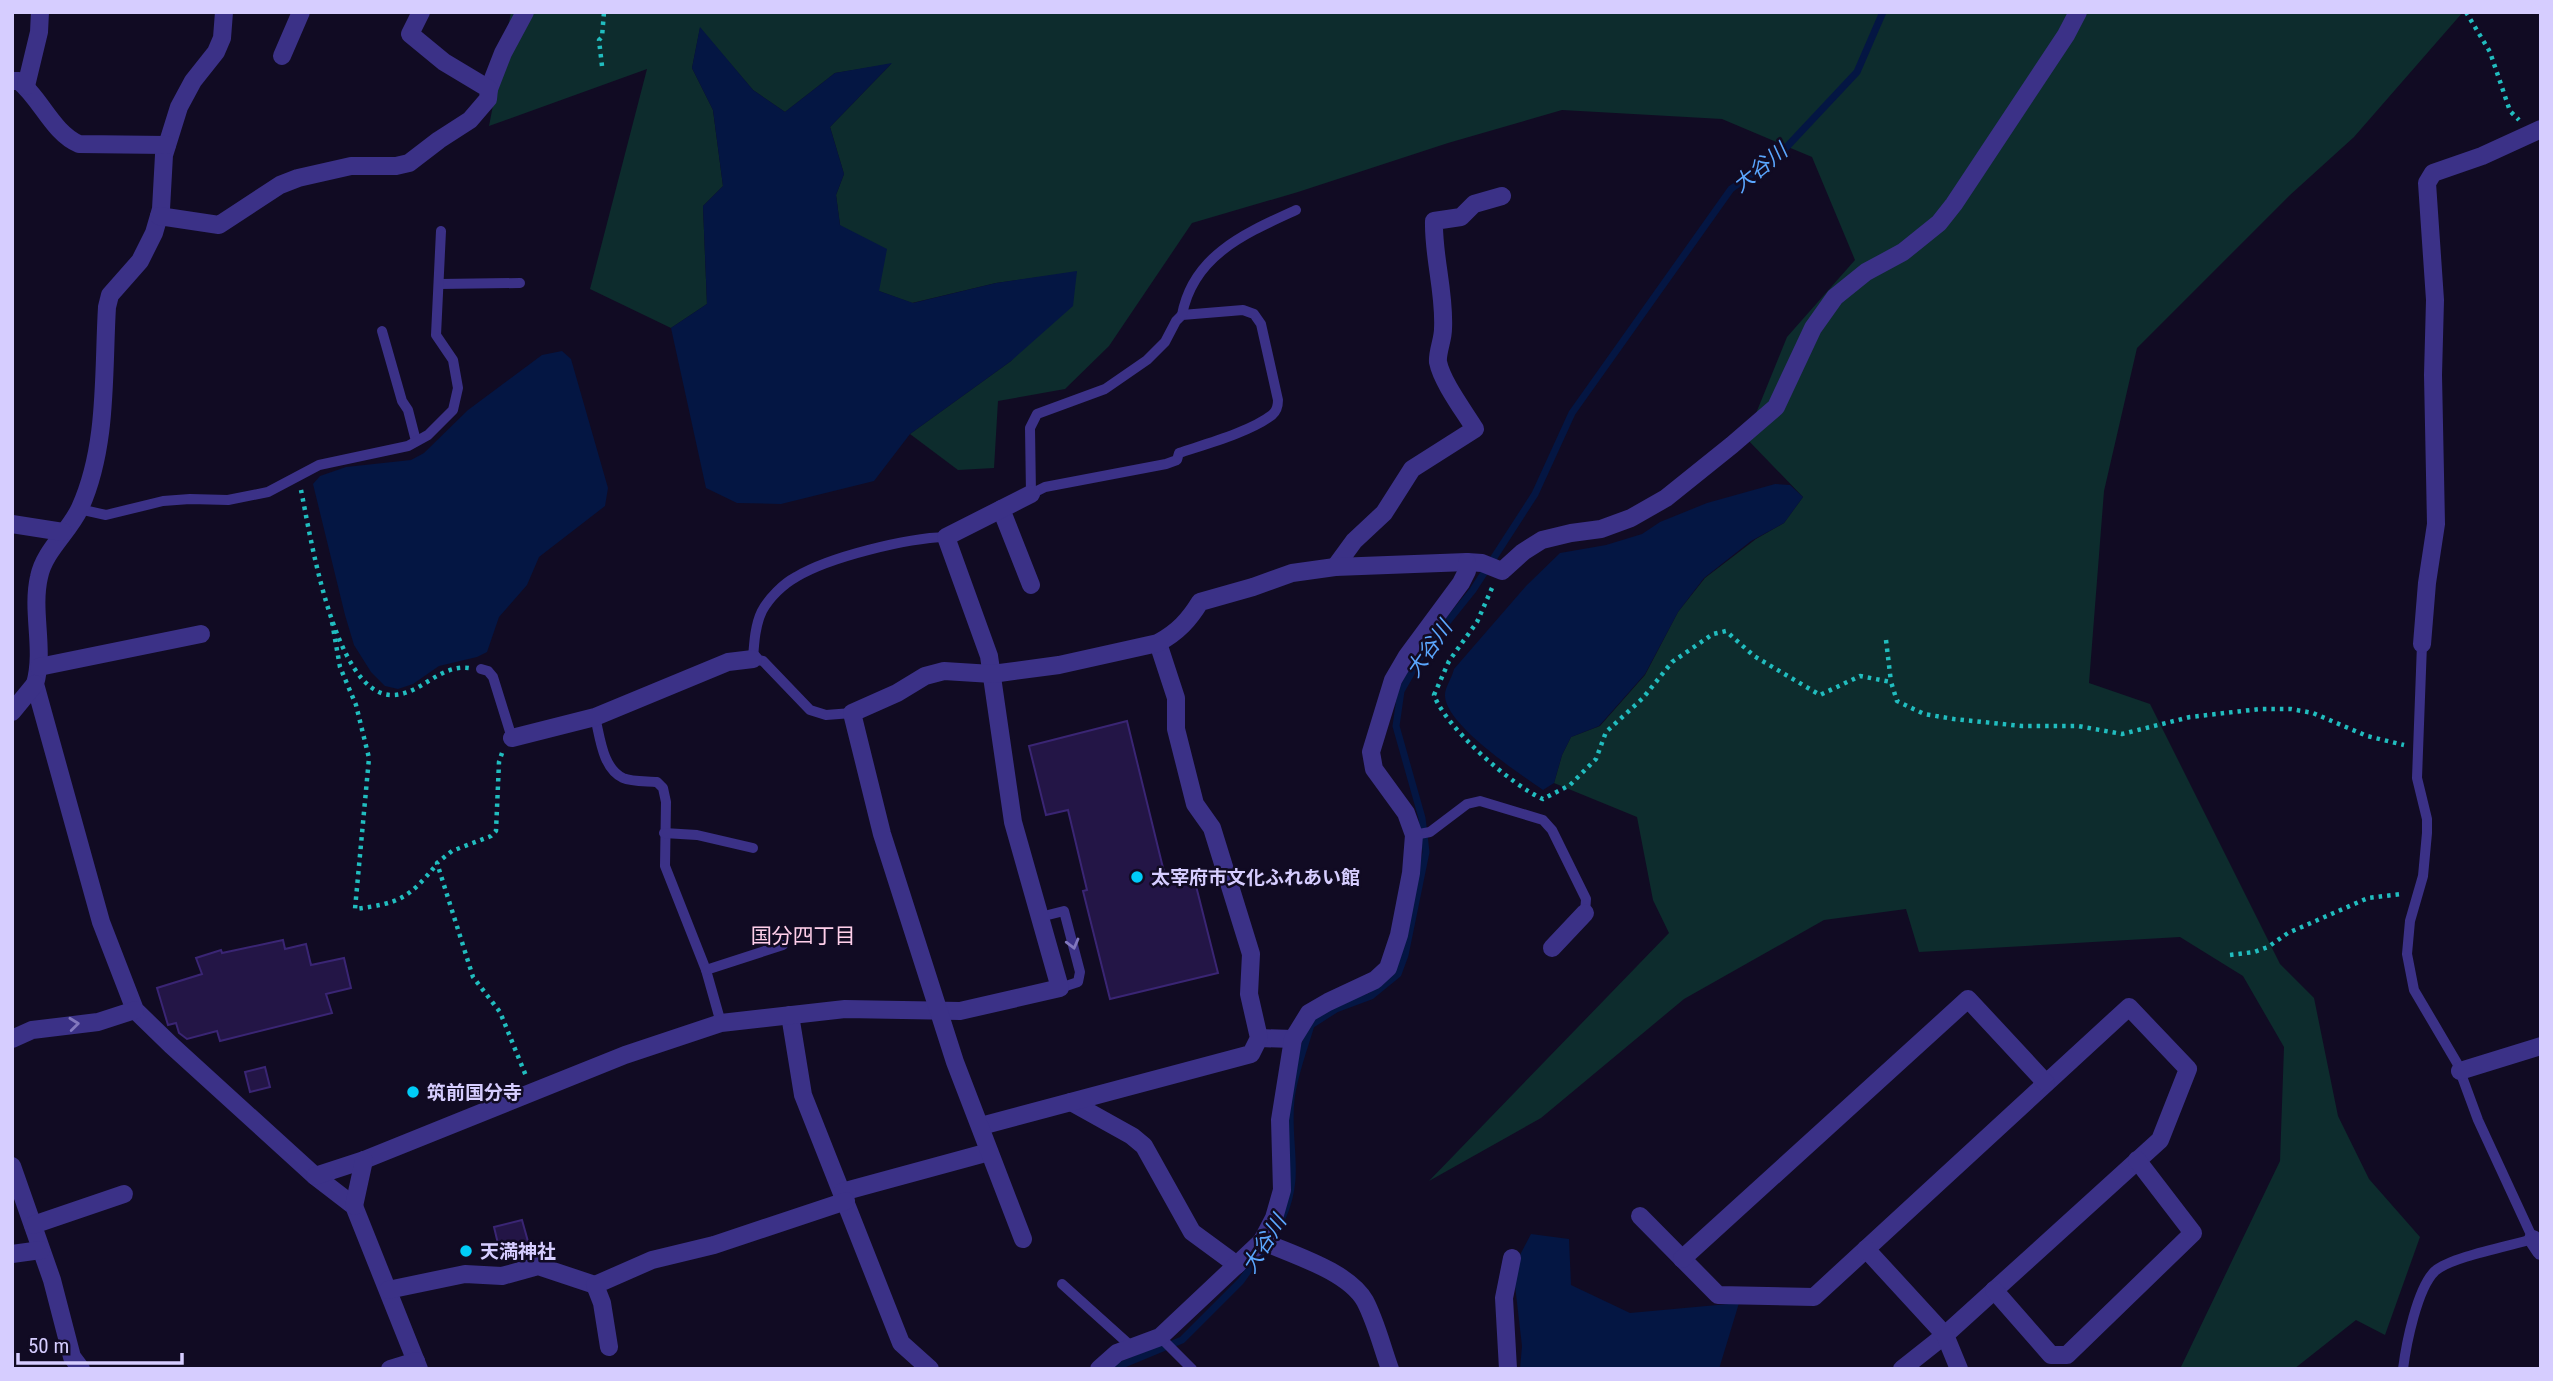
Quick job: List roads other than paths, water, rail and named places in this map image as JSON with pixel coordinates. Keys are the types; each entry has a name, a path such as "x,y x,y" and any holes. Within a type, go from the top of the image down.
{"street":[{"path":"40,12 39,32 19,84 68,139 79,144 167,145"},
{"path":"224,12 222,38 216,52 192,81 178,107 164,155 155,233 140,261 110,295 107,307 99,447 79,509 40,570 35,609 37,675 101,922 135,1010 314,1176 354,1206 418,1365 390,1369"},
{"path":"282,56 301,12"},
{"path":"421,12 410,34 444,62 489,89"},
{"path":"159,216 219,225 280,185 298,178 351,166 396,166 409,163 439,139 470,120 488,99 489,89 503,53 525,12"},
{"path":"1023,1239 955,1062 882,834 852,713 935,673 944,671 992,674 1059,666 1158,643 1188,621 1200,602 1293,573 1335,567 1467,562 1482,563 1502,571 1523,552 1542,540 1601,529 1631,518 1666,498 1776,407 1813,328 1835,297 1866,272 1903,252 1938,223 1954,204 2066,35 2078,12"},
{"path":"2422,645 2427,583 2436,524 2433,375 2435,300 2427,183 2433,173 2482,156 2537,131"},
{"path":"1335,567 1354,541 1384,513 1412,469 1475,429 1438,360 1443,330 1440,272 1433,247 1434,221 1461,217 1474,204 1502,196"},
{"path":"314,1176 364,1160 625,1055 721,1023 845,1009 960,1012 1060,988 1013,822 989,656 946,537 1031,494"},
{"path":"1001,509 1031,585"},
{"path":"12,524 63,532"},
{"path":"1099,1369 1117,1353 1160,1338 1262,1241 1274,1218 1282,1190 1280,1119 1293,1039 1309,1013 1375,980 1388,968 1399,935 1411,873 1414,835 1406,813 1374,769 1371,752 1393,680 1407,656 1461,583 1467,571 1467,562"},
{"path":"12,712 37,675 201,634"},
{"path":"981,1126 1251,1054 1259,1038 1249,993 1251,954 1212,828 1195,804 1176,729 1175,698 1158,643"},
{"path":"512,738 595,717 728,662 752,659"},
{"path":"1552,948 1585,913"},
{"path":"1682,1259 1968,999 2046,1083"},
{"path":"1640,1216 1718,1295 1814,1297 2129,1007 2188,1069 2160,1140 1945,1335 1902,1369"},
{"path":"12,1039 32,1030 98,1022 135,1010"},
{"path":"790,1015 803,1095 901,1343 920,1366"},
{"path":"1259,1038 1293,1039"},
{"path":"2460,1071 2541,1046"},
{"path":"1071,1102 1132,1136 1144,1146 1192,1232 1237,1265"},
{"path":"388,1290 464,1274 502,1276 538,1266 595,1284 652,1260 714,1245 844,1197 989,1152"},
{"path":"354,1206 364,1160"},
{"path":"1994,1290 2051,1355 2067,1355 2193,1233 2137,1160"},
{"path":"12,1166 52,1280 74,1367"},
{"path":"33,1225 124,1194"},
{"path":"1262,1241 1344,1278 1357,1290 1366,1303 1390,1369"},
{"path":"1866,1249 1945,1335 1959,1369"},
{"path":"12,1254 41,1250"},
{"path":"1508,1369 1504,1298 1512,1258"},
{"path":"595,1284 602,1303 609,1347"}],"lane":[{"path":"1182,315 1243,310 1254,314 1261,324 1278,400 1274,414 1228,438 1179,453 1177,460 1166,464 1045,487 1031,494 1030,428 1037,414 1105,389 1147,360 1165,342 1182,315 1185,297 1195,277 1228,245 1296,211"},
{"path":"79,509 106,515 163,501 228,500 268,492 319,465 408,446 428,435 453,410 458,388 453,359 436,334 441,231"},
{"path":"439,284 520,283"},
{"path":"383,331 416,441"},
{"path":"852,713 826,715 810,710 763,661 752,659 761,612 775,594 794,577 825,564 921,537 946,537"},
{"path":"2403,1369 2406,1346 2419,1303 2434,1272 2452,1261 2537,1245 2478,1121 2460,1071 2414,990 2407,954 2410,921 2423,876 2427,833 2427,819 2417,778 2422,645"},
{"path":"481,669 488,671 493,677 512,738"},
{"path":"595,717 606,759 612,770 624,779 657,782 663,788 666,802 665,866 706,970 721,1023"},
{"path":"1414,835 1430,832 1467,804 1480,801 1543,820 1552,830 1586,899 1585,913"},
{"path":"664,833 697,835 753,848"},
{"path":"706,970 783,945"},
{"path":"1062,1284 1132,1347"},
{"path":"1160,1338 1192,1369"}],"water":[{"path":"700,27 753,90 785,112 835,73 892,63 830,127 844,174 836,195 840,225 887,249 879,291 913,303 996,283 1077,271 1073,306 1011,361 910,434 874,481 781,504 737,503 706,488 671,328 707,304 703,206 723,186 713,110 692,68"},
{"path":"562,351 571,359 608,488 605,506 539,557 527,585 499,617 487,652 439,666 413,684 398,689 385,686 371,672 354,645 313,484 320,476 346,467 411,460 424,453 468,410 542,355"},
{"path":"1775,484 1790,485 1803,497 1784,523 1751,541 1704,578 1678,612 1645,674 1599,726 1571,737 1562,755 1554,783 1543,790 1485,747 1457,720 1448,707 1445,695 1454,669 1526,586 1560,553 1606,545 1642,534 1660,522 1707,503"},
{"path":"1531,1234 1569,1239 1571,1285 1630,1313 1739,1303 1719,1369 1520,1369 1522,1346 1513,1268"}],"waterway":[{"name":"大谷川","path":"1282,1218 1291,1187 1291,1099 1311,1025 1336,1009 1371,996 1398,974 1405,955 1426,852 1422,818 1396,726 1401,691 1424,651 1473,590 1535,494 1572,413 1731,189 1781,153 1857,72 1883,12"},
{"name":"大谷川","path":"1112,1369 1182,1340 1241,1281 1263,1250"}],"place":[{"name":"太宰府市文化ふれあい館","path":"1137,877"},
{"name":"筑前国分寺","path":"413,1092"},
{"name":"天満神社","path":"466,1251"}],"district":[{"name":"国分四丁目","path":"803,936"}]}
